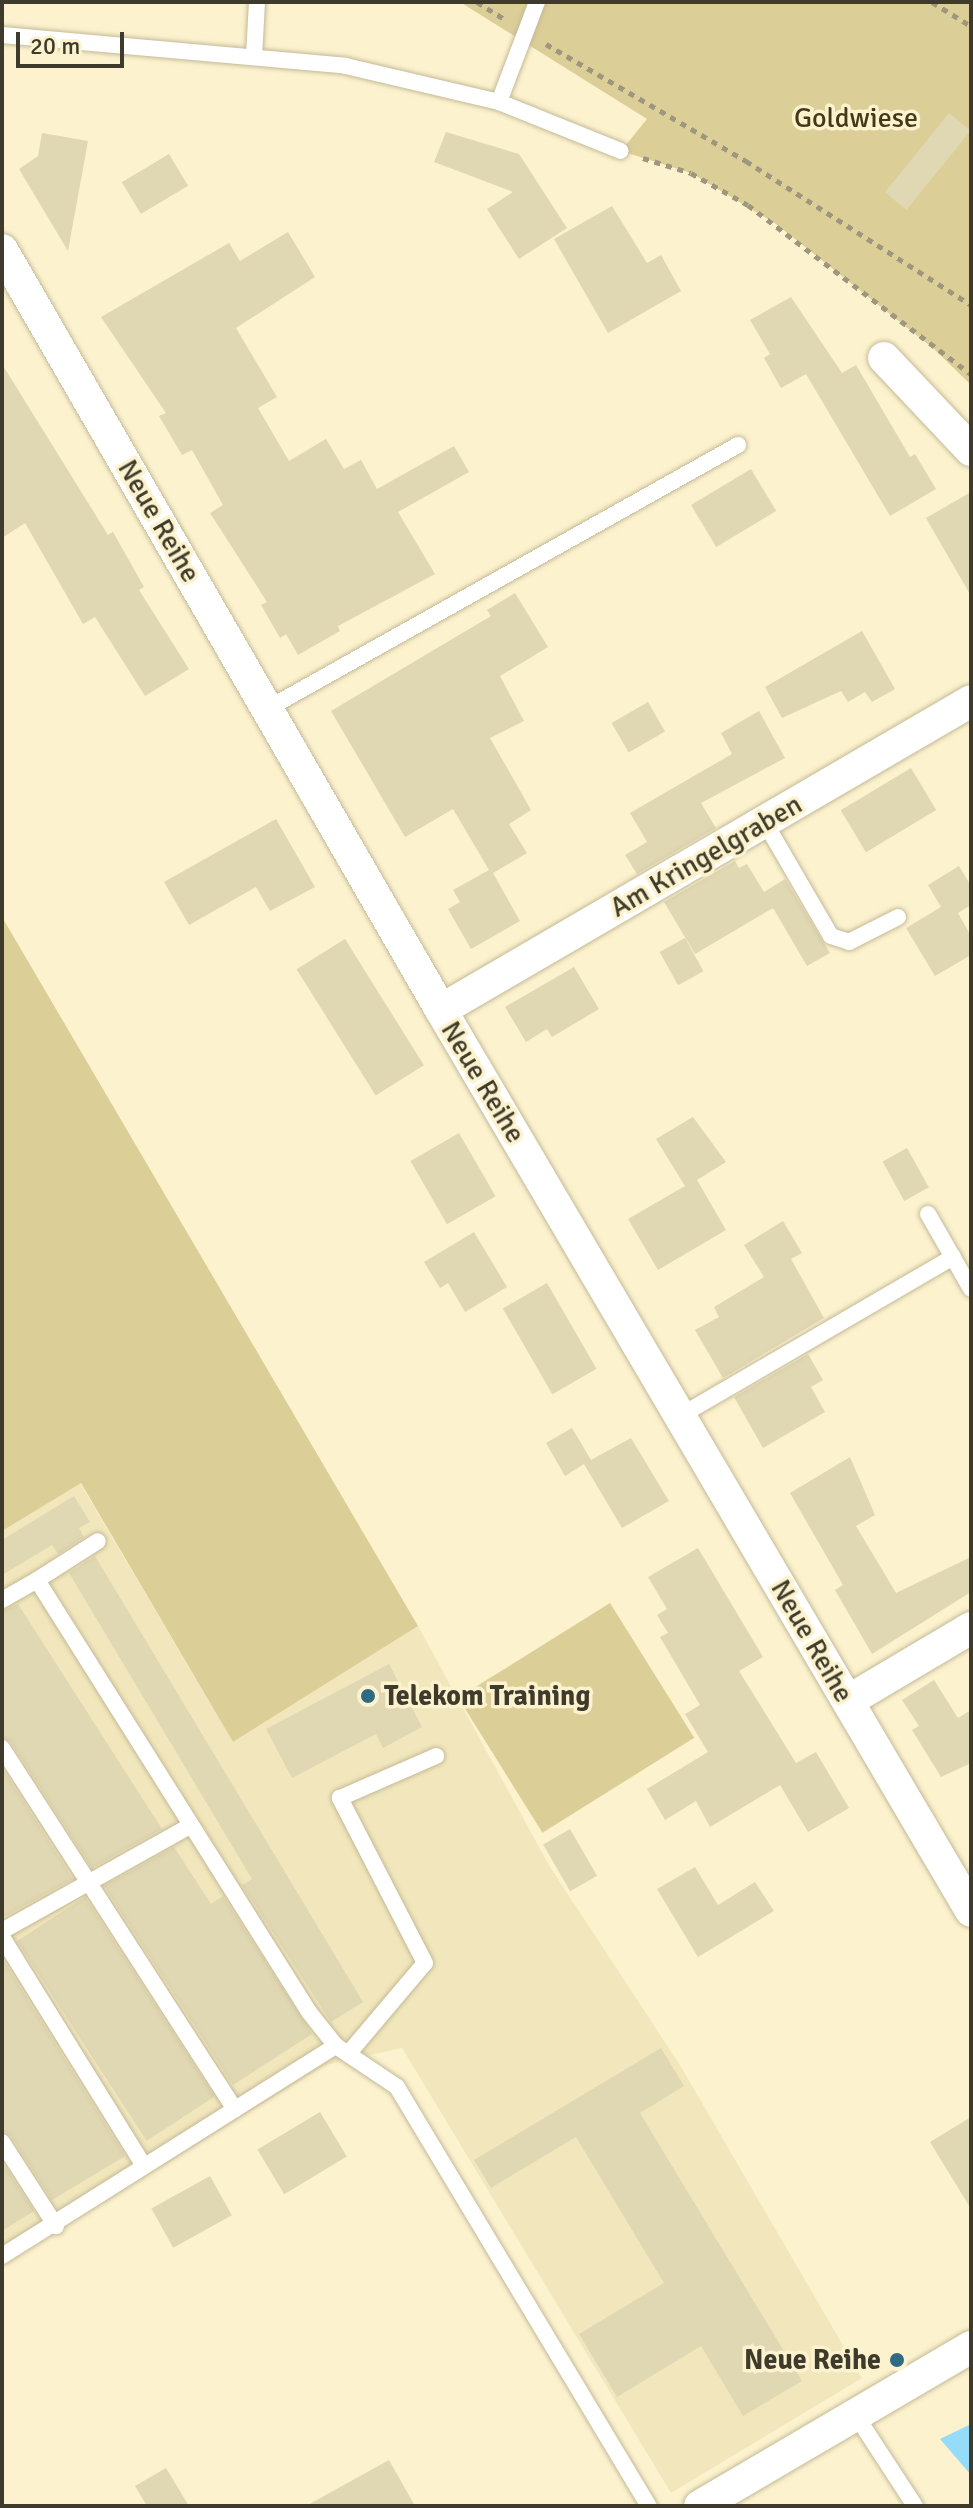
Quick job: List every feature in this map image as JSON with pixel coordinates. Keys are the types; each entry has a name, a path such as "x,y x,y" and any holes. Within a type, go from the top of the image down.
{"street":[{"name":"Neue Reihe","path":"2,250 441,1010 971,1911"},
{"path":"884,358 971,450"},
{"name":"Am Kringelgraben","path":"441,1010 971,701"},
{"path":"848,1701 971,1628"},
{"path":"700,2506 857,2417 971,2347"}],"lane":[{"path":"254,57 257,2"},
{"path":"499,102 537,2"},
{"path":"2,35 346,66 499,102 621,151"},
{"path":"267,709 738,445"},
{"path":"764,821 831,936 849,942 898,917"},
{"path":"928,1214 971,1289"},
{"path":"680,1416 953,1257"},
{"path":"2,1600 98,1541"},
{"path":"37,1580 188,1827 342,2050 397,2087 649,2506"},
{"path":"2,1748 235,2109"},
{"path":"2,2256 56,2226 235,2109 342,2050 425,1963 340,1798 436,1756"},
{"path":"2,1931 188,1827"},
{"path":"2,1937 144,2166"},
{"path":"2,2142 56,2226"},
{"path":"857,2417 915,2506"}],"path":[{"path":"477,2 746,161 971,305"},
{"path":"932,2 971,26"},
{"path":"621,151 691,173 748,205 971,374"}],"shaded area":[{"path":"80,1483 233,1742 418,1626 550,1867 680,2065 862,2378 671,2493 402,2048 325,2065 2,2265 2,1531"}],"green space":[{"name":"Goldwiese","path":"460,2 971,2 971,385 934,349 776,224 691,173 621,151 647,119"},
{"path":"2,917 418,1626 233,1742 81,1483 2,1531"},
{"path":"610,1603 694,1738 542,1833 458,1698"}],"water":[{"path":"971,2424 971,2475 940,2439"}],"building":[{"path":"949,113 971,131 907,210 885,192"},
{"path":"446,132 519,154 567,228 519,259 487,209 513,192 434,162"},
{"path":"42,133 88,141 68,251 19,169 38,156"},
{"path":"169,154 188,186 141,214 122,182"},
{"path":"612,206 647,263 661,255 681,291 608,333 554,239"},
{"path":"288,232 315,277 236,328 277,397 258,408 289,461 326,439 344,469 361,460 377,489 454,446 469,472 398,512 435,574 338,626 340,631 298,655 286,634 280,638 261,605 267,602 210,513 223,505 192,450 182,455 159,416 166,413 101,317 229,243 240,261"},
{"path":"791,297 842,373 856,365 910,457 915,454 936,489 890,516 806,374 781,388 764,358 770,354 750,320"},
{"path":"2,364 108,535 113,532 144,587 139,590 189,669 145,696 95,617 83,624 25,523 2,538"},
{"path":"751,469 776,511 716,547 691,505"},
{"path":"971,492 971,596 926,518"},
{"path":"515,593 548,647 500,676 524,721 490,738 531,810 509,824 527,853 493,873 520,921 471,949 448,909 460,902 453,890 489,870 453,809 405,837 331,711 491,616 487,610"},
{"path":"862,631 895,689 872,702 865,692 848,702 841,691 782,718 765,687"},
{"path":"648,702 665,731 629,752 612,723"},
{"path":"759,711 785,758 701,803 716,828 637,874 625,855 647,842 630,813 732,754 721,733"},
{"path":"911,768 936,810 866,852 841,810"},
{"path":"276,819 315,887 270,911 256,887 189,925 164,882"},
{"path":"735,861 739,868 747,864 764,892 785,879 830,953 807,966 773,908 695,954 664,902"},
{"path":"959,866 971,886 971,905 958,913 971,936 971,955 935,976 906,928 941,907 928,885"},
{"path":"685,938 703,971 678,985 660,952"},
{"path":"345,939 424,1065 376,1096 297,969"},
{"path":"574,967 599,1009 552,1037 547,1029 526,1042 505,1007"},
{"path":"693,1117 726,1162 697,1180 726,1230 658,1270 628,1219 685,1186 656,1139"},
{"path":"459,1133 496,1196 447,1224 411,1161"},
{"path":"907,1148 929,1187 904,1201 883,1162"},
{"path":"783,1221 802,1253 791,1259 824,1318 723,1378 695,1330 719,1317 714,1307 764,1277 744,1245"},
{"path":"474,1232 507,1287 465,1312 448,1283 440,1288 424,1262"},
{"path":"547,1283 596,1369 552,1394 503,1308"},
{"path":"808,1354 823,1380 811,1387 825,1412 763,1448 734,1397"},
{"path":"572,1428 591,1460 631,1438 669,1501 622,1528 584,1464 565,1476 546,1443"},
{"path":"850,1457 875,1515 856,1526 896,1593 971,1557 971,1592 872,1654 835,1590 843,1585 790,1493"},
{"path":"74,1496 90,1522 79,1528 84,1537 58,1554 52,1545 2,1575 2,1540"},
{"path":"698,1548 763,1657 739,1671 796,1763 816,1752 849,1808 808,1832 780,1785 710,1827 696,1801 665,1820 647,1789 708,1752 685,1714 700,1705 660,1637 668,1633 657,1615 667,1609 648,1577"},
{"path":"95,1556 363,2002 331,2022 242,1885 252,1879 69,1573"},
{"path":"18,1604 162,1829 92,1868 11,1742 2,1737 2,1611"},
{"name":"Telekom Training","path":"389,1664 422,1727 383,1748 376,1734 292,1778 266,1729"},
{"path":"934,1680 958,1718 971,1710 971,1763 941,1777 912,1730 919,1726 902,1700"},
{"path":"2,1768 73,1879 2,1918"},
{"path":"570,1829 597,1876 570,1891 543,1844"},
{"path":"174,1847 211,1904 223,1896 312,2034 233,2085 104,1886"},
{"path":"695,1867 718,1905 755,1882 774,1911 698,1957 657,1889"},
{"path":"85,1897 215,2097 147,2141 17,1941"},
{"path":"2,1958 125,2156 52,2200 11,2136 2,2131"},
{"path":"661,2048 684,2086 640,2113 802,2381 743,2416 701,2346 617,2397 579,2334 664,2283 576,2137 491,2188 474,2160"},
{"path":"320,2112 347,2157 284,2194 257,2150"},
{"path":"971,2117 971,2209 930,2142"},
{"path":"2,2162 34,2211 2,2231"},
{"path":"210,2176 232,2215 173,2248 151,2208"},
{"path":"389,2460 415,2506 306,2506"},
{"path":"166,2468 189,2506 147,2506 135,2486"}],"place":[{"name":"Telekom Training","path":"368,1696"},
{"name":"Neue Reihe","path":"897,2360"}]}
